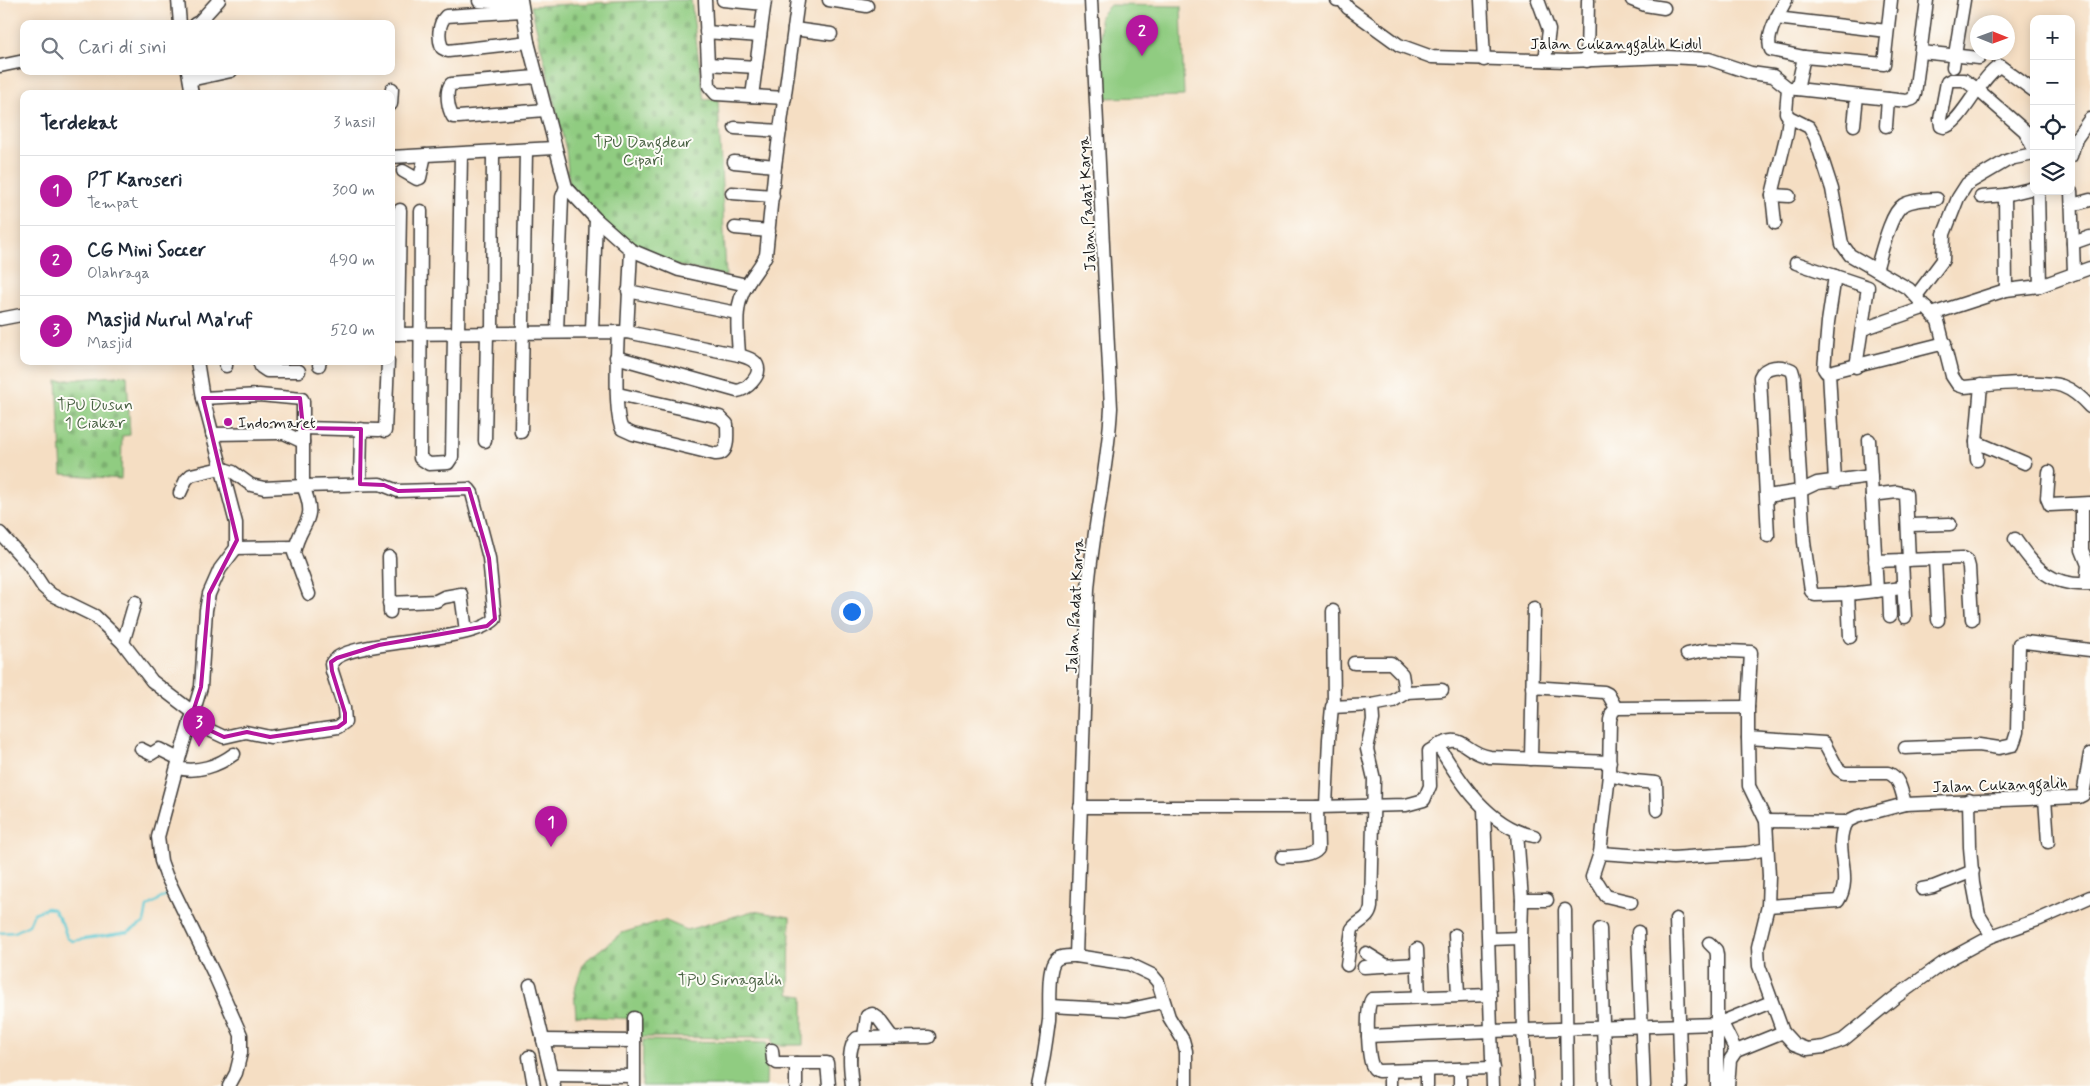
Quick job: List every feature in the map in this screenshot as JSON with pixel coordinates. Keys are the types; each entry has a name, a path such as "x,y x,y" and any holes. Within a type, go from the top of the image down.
{"street":[{"path":"178,0 180,20"},
{"path":"201,20 218,0"},
{"path":"705,0 709,86 711,91 716,94 785,98"},
{"path":"723,0 764,2 752,96"},
{"path":"739,355 738,313 746,285 762,265 766,255 775,166 798,0"},
{"path":"829,0 868,6"},
{"name":"Jalan Padat Karya","path":"1076,956 1089,580 1110,432 1111,408 1091,0"},
{"name":"Jalan Cukanggalih Kidul","path":"1337,0 1342,0 1348,8 1382,34 1411,50 1432,57 1484,60 1587,61 1666,57 1708,59 1751,73 1774,76 1792,88"},
{"path":"1481,0 1484,60"},
{"path":"1538,0 1549,30 1545,60"},
{"path":"1587,61 1588,0"},
{"path":"1632,0 1645,5 1664,8"},
{"path":"1786,0 1776,18 1769,41 1771,50 1884,69 1891,0"},
{"path":"1792,88 1856,96 1913,100 1926,0"},
{"path":"1953,61 1964,0"},
{"path":"480,1 521,4"},
{"path":"521,4 536,77 566,187 596,219 630,250 679,270 746,285"},
{"path":"521,4 446,16 440,28 440,42 442,48 448,51 528,42"},
{"path":"1776,18 1887,31"},
{"path":"794,29 831,34"},
{"path":"706,32 760,36"},
{"path":"1920,52 1953,61 1970,59"},
{"path":"1804,57 1792,88 1786,113 1789,117 1809,127 1815,137 1832,189 1842,244 1846,251 1909,289 1938,320 1952,376 1958,385 1964,387 2012,384 2061,386 2074,393 2090,407"},
{"path":"0,66 20,62"},
{"path":"708,64 756,67"},
{"path":"2030,88 2000,66 1995,69 1978,90 2025,131 2033,150"},
{"path":"189,76 191,90"},
{"path":"536,77 451,84 448,88 449,109 455,117 545,110"},
{"path":"1854,125 1856,96"},
{"path":"1886,126 1888,99"},
{"path":"1775,223 1772,195 1789,117"},
{"path":"2075,133 2090,119"},
{"path":"735,128 780,131"},
{"path":"395,157 554,148"},
{"path":"521,432 526,150"},
{"path":"485,441 492,152"},
{"path":"1916,296 1942,260 1944,234 1958,198 1967,184 2014,158 2030,153"},
{"path":"421,210 420,458 429,464 443,464 448,463 452,457 461,154"},
{"path":"403,171 417,179 420,178 425,155"},
{"path":"734,162 775,166"},
{"path":"557,332 562,197 566,187"},
{"path":"1981,197 2005,195 2030,189"},
{"path":"732,193 772,196"},
{"path":"1772,195 1789,196"},
{"path":"2005,195 2006,290"},
{"path":"2038,195 2040,286"},
{"path":"2071,195 2074,272"},
{"path":"1876,270 1893,218 1901,206 1937,198"},
{"path":"2072,205 2090,200"},
{"path":"400,210 395,334 622,332 739,355 754,361 758,367 750,385 739,391 616,357"},
{"path":"592,331 596,219"},
{"path":"735,228 769,231"},
{"path":"2073,243 2090,237"},
{"path":"618,394 720,417 727,424 727,444 724,452 715,454 624,431 621,426 618,394 616,357 628,291 630,250"},
{"path":"1796,263 1868,287 1856,367"},
{"path":"1863,329 2006,290 2040,286 2074,272 2090,268"},
{"path":"1835,276 1828,322 1824,369 1826,372 1856,367 1945,343"},
{"path":"628,291 738,313"},
{"path":"0,319 20,315"},
{"path":"198,365 203,398 236,524 236,548 220,569 209,594 206,610 201,687 158,837 158,848 166,875 217,980 241,1035 241,1053 236,1073 229,1086"},
{"path":"260,365 261,368 267,371 292,367"},
{"path":"303,428 382,430 388,365"},
{"path":"1768,536 1760,377 1763,371 1784,366 1792,370 1794,377 1804,542 1811,591 1815,595 1848,594 1904,588"},
{"path":"1829,372 1835,482"},
{"path":"1977,460 1976,442 1981,385"},
{"path":"203,398 259,395 300,398 303,401 303,486 310,502 310,512 294,553 308,594"},
{"path":"360,484 361,429"},
{"path":"212,434 284,433 303,442"},
{"path":"1869,440 1875,561 1890,616"},
{"path":"1976,442 2025,463"},
{"path":"0,533 48,591 95,616 123,643 152,682 192,717 224,737 246,732 270,736 338,727 345,722 345,713 332,671 332,661 379,645 436,638 487,626 495,619 489,558 472,493 469,489 398,491 384,485 360,484 264,488 251,485 233,472 221,468 191,475 186,480 180,493"},
{"path":"2015,539 2029,559 2048,577 2071,584 2088,584 2088,565 2082,550 2086,504 2050,505 2047,498 2049,472"},
{"path":"1767,496 1800,491 1817,483 1871,476"},
{"path":"1872,496 1897,492 1906,494 1909,525 1905,561 1905,617"},
{"path":"1909,525 1950,524"},
{"path":"236,548 295,547"},
{"path":"389,557 389,608 436,601 444,597 461,594 466,630"},
{"path":"1875,561 1963,558 1967,560 1972,619"},
{"path":"1935,559 1938,620"},
{"path":"1848,594 1850,637"},
{"path":"123,643 135,602"},
{"path":"1531,759 1534,608"},
{"path":"1282,857 1310,855 1318,849 1331,708 1334,706 1333,611"},
{"path":"1905,748 1979,745 1999,748 2013,745 2016,741 2017,732 2017,661 2019,644 2025,642 2090,650"},
{"path":"1687,654 1706,650 1751,652 1748,707 1749,786 1766,821 1766,849 1769,876 1768,906 1758,947 1759,966 1782,1032 1794,1044 1807,1049 1824,1047 1843,1040 1893,999 1946,961 1992,936 2040,919 2090,897"},
{"path":"1354,663 1391,664 1402,674 1405,693"},
{"path":"1532,687 1604,692 1608,694 1616,708"},
{"path":"1334,706 1372,705 1393,701 1405,693 1442,690"},
{"path":"1347,965 1352,929 1367,918 1370,912 1373,874 1372,806 1374,779 1367,749 1373,720 1372,705"},
{"path":"1616,708 1748,707"},
{"path":"1616,708 1610,720 1609,769 1600,853 1592,878 1598,883 1606,896 1631,902"},
{"path":"1748,738 1824,743 1838,769 1844,773 1888,773 1893,775 1898,781 1904,804"},
{"path":"1080,806 1406,805 1424,800 1430,786 1429,750 1446,741 1455,740 1464,742 1479,755 1531,759 1609,769 1634,781 1656,783 1656,810"},
{"path":"1438,745 1461,782 1484,808 1517,832 1534,836"},
{"path":"141,749 151,754 159,749 178,763 193,770 213,766 234,754"},
{"name":"Jalan Cukanggalih","path":"1846,822 1856,817 1904,804 1969,800 2073,799 2083,795 2090,754"},
{"path":"2045,798 2048,842"},
{"path":"1969,800 1973,883 1979,915 1992,936"},
{"path":"1484,808 1493,1086"},
{"path":"1766,821 1846,822 1842,838 1844,889 1838,901 1768,906"},
{"path":"1517,832 1522,900 1523,1030 1527,1086"},
{"path":"1600,853 1673,858 1747,853 1766,849"},
{"path":"1922,889 1933,887 1973,871"},
{"path":"1522,900 1547,900"},
{"path":"1565,910 1567,1086"},
{"path":"1676,919 1681,1086"},
{"path":"1600,929 1605,1086"},
{"path":"1638,932 1644,1086"},
{"path":"1455,935 1458,995"},
{"path":"1488,939 1521,938"},
{"path":"1710,943 1716,950 1717,955 1719,1024 1717,1086"},
{"path":"1417,949 1419,997"},
{"path":"1366,953 1387,966"},
{"path":"1038,1086 1044,1061 1052,968 1054,962 1064,956 1076,956 1129,964 1152,974 1158,982 1169,1017 1184,1040 1186,1051 1186,1086"},
{"path":"1364,967 1417,964"},
{"path":"530,985 553,1080 634,1081 634,1018"},
{"path":"1490,995 1370,1000 1368,1004 1368,1036 1371,1064 1378,1071 1493,1068"},
{"path":"1050,1006 1126,1010 1163,1002"},
{"path":"1368,1036 1719,1024 1766,1004"},
{"path":"864,1036 868,1016 872,1014 878,1018 892,1037"},
{"path":"1719,1024 1736,1051"},
{"path":"1728,1086 1730,1060 1736,1051 1782,1032"},
{"path":"852,1086 851,1062 853,1041 857,1038 864,1036 929,1037"},
{"path":"543,1040 634,1041"},
{"path":"772,1050 773,1060 776,1063 827,1063 829,1086"},
{"path":"529,1057 534,1086"},
{"path":"796,1063 796,1086"},
{"path":"1460,1069 1460,1086"},
{"path":"1427,1070 1427,1086"},
{"path":"1390,1071 1390,1086"}],"highlighted area":[{"path":"203,398 300,398 303,428 361,429 360,484 384,485 398,491 469,489 489,558 495,619 487,626 379,645 337,658 331,662 345,713 345,722 338,727 270,737 247,732 224,737 190,721 201,687 209,594 237,540"}],"green space":[{"name":"TPU Dangdeur Cipari","path":"691,0 704,100 718,99 726,276 665,263 600,222 570,191 566,150 531,6"},
{"path":"1110,5 1181,6 1184,96 1103,98 1100,16"},
{"name":"TPU Dusun 1 Ciakar","path":"127,375 130,435 122,436 121,479 62,474 57,381"},
{"name":"TPU Sirnagalih","path":"753,911 790,917 789,994 803,996 803,1045 772,1045 772,1038 635,1037 635,1019 576,1016 574,991 584,962 622,933 664,920 687,930"},
{"path":"643,1040 767,1043 766,1086 642,1086"}],"waterway":[{"path":"0,933 15,932 29,925 34,913 47,908 53,909 62,923 67,938 72,941 128,932 144,923 147,907 171,892"}],"place":[{"name":"CG Mini Soccer","path":"1142,56"},
{"name":"Indomaret","path":"228,422"},
{"name":"Masjid Nurul Ma'ruf","path":"199,747"},
{"name":"PT Karoseri","path":"551,847"}]}
